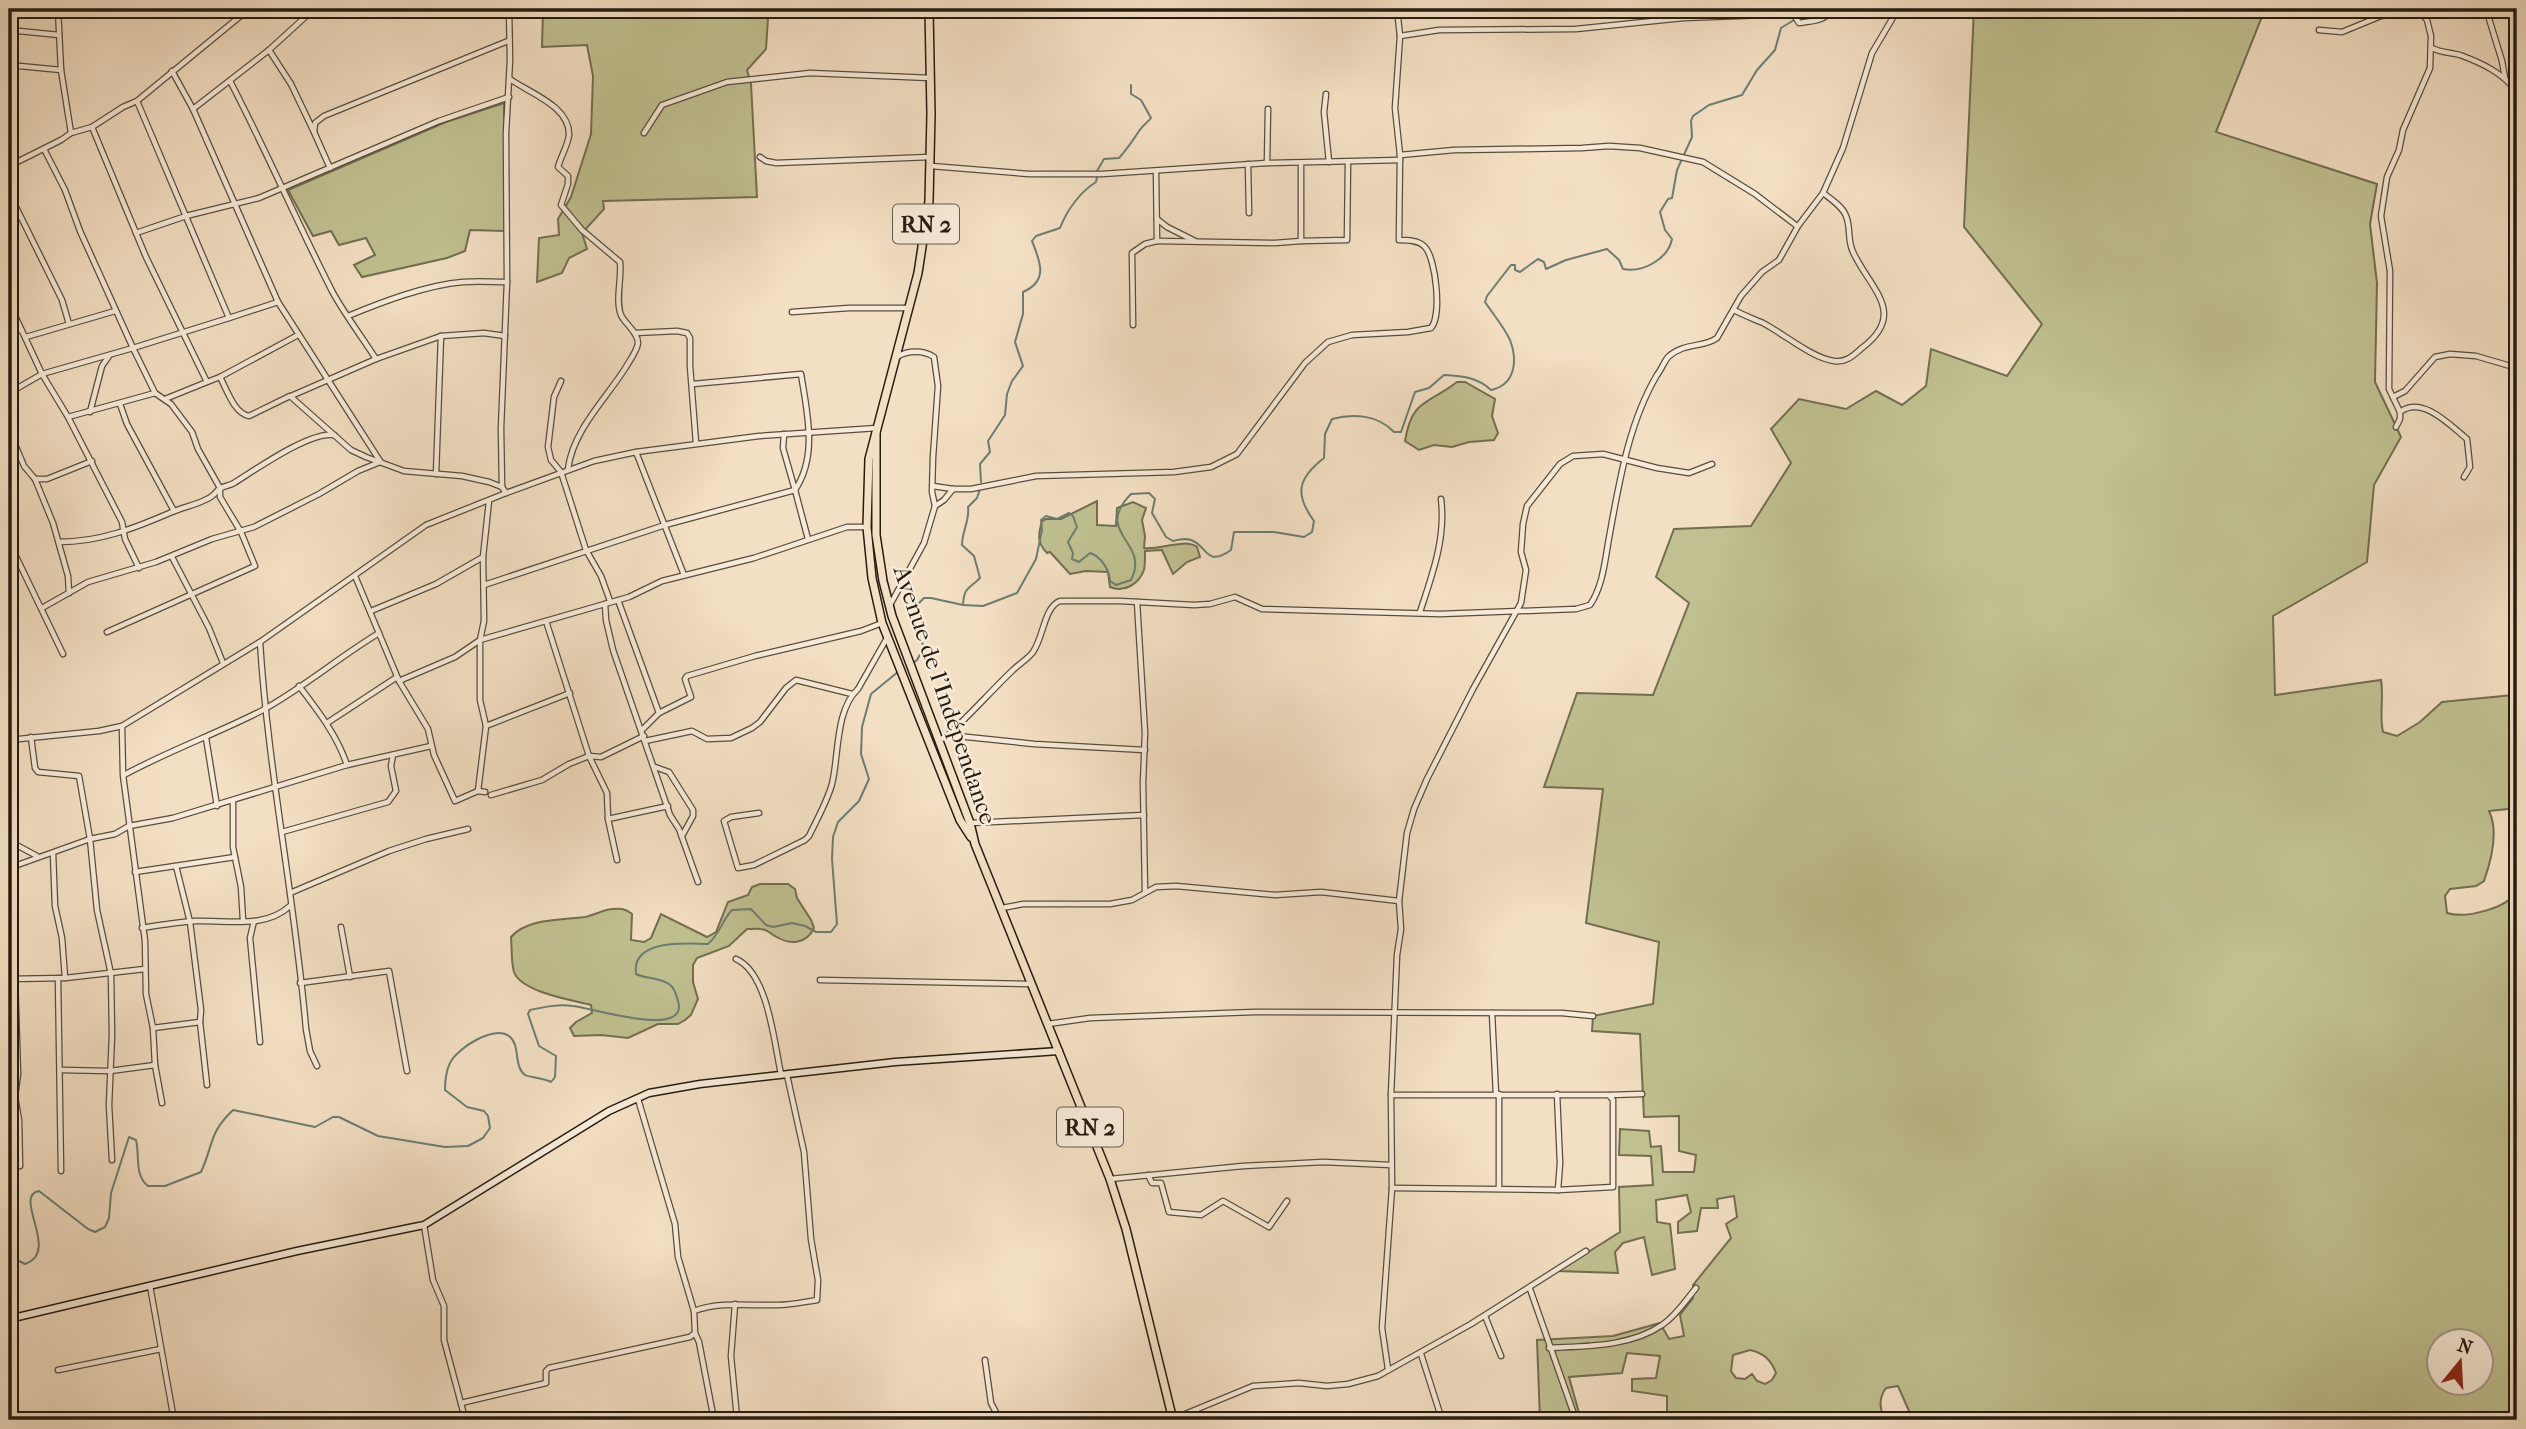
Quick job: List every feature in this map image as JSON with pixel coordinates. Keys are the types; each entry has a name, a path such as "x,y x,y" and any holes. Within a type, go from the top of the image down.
{"main road":[{"name":"Avenue de l'Indépendance","path":"929,9 929,201 909,308 869,459 867,527 872,578 882,623 894,656 960,820 975,844 1002,908 1030,984 1110,1179 1130,1242 1173,1420"},
{"name":"Avenue de l'Indépendance","path":"877,431 876,536 883,581 889,606 970,823 975,844"}],"street":[{"path":"58,9 61,70 71,133"},
{"path":"9,166 71,133 92,127 122,107 137,101 249,9"},
{"path":"193,109 269,50 312,9"},
{"path":"506,493 502,487 501,428 507,282 509,9"},
{"path":"933,486 971,489 1036,476 1174,472 1211,467 1237,454 1305,363 1328,342 1352,335 1431,328 1437,316 1437,296 1430,258 1425,247 1418,242 1399,240 1400,158 1395,107 1400,36 1397,9"},
{"path":"1400,36 1439,30 1576,29 1683,18 1765,15 1779,10 1796,16 1799,23 1821,21 1835,9"},
{"path":"940,740 1030,656 1041,636 1048,610 1052,604 1060,601 1194,605 1236,597 1262,609 1420,612 1516,612 1590,605 1600,582 1638,414 1667,358 1687,346 1713,342 1741,296 1779,260 1798,226 1823,193 1843,148 1872,52 1898,9"},
{"path":"2319,30 2342,32 2381,16 2408,9"},
{"path":"2396,426 2400,412 2389,389 2388,366 2390,271 2381,216 2387,177 2399,150 2403,130 2430,68 2432,48 2427,20 2418,9"},
{"path":"2486,9 2505,79"},
{"path":"9,30 59,35"},
{"path":"314,132 316,122 324,116 508,41"},
{"path":"2432,48 2480,63 2505,79 2517,92"},
{"path":"269,50 291,84 330,168"},
{"path":"9,65 61,70"},
{"path":"172,71 193,109 278,302 381,462"},
{"path":"644,133 662,105 727,82 810,73 931,79"},
{"path":"510,78 546,100 560,112 568,125 569,137 558,167 568,176 561,205 582,230 620,262 619,308 638,344 575,443 568,469"},
{"path":"230,81 283,187 303,236 348,316 376,359"},
{"path":"1326,94 1324,112 1329,162"},
{"path":"136,233 186,216 259,198 439,121 509,97"},
{"path":"137,101 229,318"},
{"path":"1267,163 1268,109"},
{"path":"92,127 136,233 207,382"},
{"path":"760,157 776,163 930,162 1029,174 1348,162 1454,150 1609,146 1640,148 1703,162 1755,194 1798,226"},
{"path":"44,149 65,190 79,231 115,311 155,393 172,404 191,432 255,566 107,632"},
{"path":"1133,325 1132,253 1146,244 1347,240 1348,162"},
{"path":"1248,164 1249,213"},
{"path":"1301,164 1301,241"},
{"path":"1156,171 1157,242"},
{"path":"9,193 62,300 69,324"},
{"path":"1734,310 1763,323 1818,355 1835,361 1847,360 1873,340 1883,326 1885,313 1879,291 1849,242 1847,216 1823,193"},
{"path":"1157,218 1167,227 1199,243"},
{"path":"348,316 433,287 463,282 507,282"},
{"path":"9,393 42,374 278,302"},
{"path":"9,303 42,374 92,461 122,522 125,539 139,568"},
{"path":"792,312 862,307 909,308"},
{"path":"26,337 115,311"},
{"path":"9,326 23,330"},
{"path":"633,333 677,331 687,333 690,338 696,443"},
{"path":"220,377 237,409 243,415 249,416 376,359 441,336 484,333 505,336"},
{"path":"165,399 220,377 298,335"},
{"path":"436,474 441,336"},
{"path":"889,606 924,543 935,506 934,419 938,386 934,357 922,352 903,353 895,358"},
{"path":"2393,397 2405,391 2435,357 2450,354 2476,356 2517,368"},
{"path":"90,412 102,366 110,355"},
{"path":"693,384 801,374 809,433 806,465 795,490"},
{"path":"561,381 552,408 548,447 551,460 562,472 586,550 601,576 607,602 606,620 613,650 698,882"},
{"path":"68,417 155,393"},
{"path":"290,396 351,450 404,471 462,476 502,487"},
{"path":"120,404 127,424 174,511"},
{"path":"2400,412 2405,408 2423,407 2467,439 2470,467 2464,477"},
{"path":"9,430 24,466 34,479 59,542 68,576 69,593"},
{"path":"9,740 99,731 121,726 260,642 426,525 568,469 636,452 696,443 784,434 877,431"},
{"path":"784,434 783,448 808,539"},
{"path":"59,542 83,542 125,531 208,499 220,488 229,486 261,464 321,436 337,436"},
{"path":"636,452 684,575"},
{"path":"1388,1368 1382,1328 1392,1188 1391,1095 1397,955 1401,929 1399,901 1407,833 1414,809 1473,689 1521,603 1526,570 1521,552 1527,506 1560,464 1573,456 1603,454 1689,473 1712,464"},
{"path":"34,479 47,479 92,461"},
{"path":"42,608 88,582 139,568 212,539 241,532 319,494 358,471 381,462"},
{"path":"935,506 953,489"},
{"path":"484,585 665,525 795,490"},
{"path":"1420,612 1435,569 1442,536 1444,518 1441,499"},
{"path":"478,791 486,726 480,700 484,621 483,557 489,501"},
{"path":"327,723 398,679 455,657 481,640 618,600 662,581 754,558 847,527 867,527"},
{"path":"9,542 63,654"},
{"path":"172,557 209,628 223,664"},
{"path":"372,611 436,584 483,557"},
{"path":"355,576 372,611 398,679 428,729 431,746 455,801 478,791 488,794 542,780 589,755 601,757 644,736 692,731 706,739 731,738 760,722 786,688 796,680 852,694"},
{"path":"618,600 659,713"},
{"path":"1137,602 1145,750 1145,892"},
{"path":"546,621 589,755 607,793 608,819 617,860"},
{"path":"644,736 659,713 691,697 684,679 687,676 755,656 861,631 882,623"},
{"path":"123,775 158,756 206,738 264,709 379,633"},
{"path":"759,813 732,817 724,821 738,868 754,865 809,836 831,785 838,759 839,732 852,694 858,689 887,638"},
{"path":"260,642 264,709 306,1029 310,1051 317,1066"},
{"path":"299,686 327,723 348,765"},
{"path":"486,726 570,693"},
{"path":"121,726 123,775 145,944 147,1000 162,1103"},
{"path":"948,735 986,740 1145,750"},
{"path":"31,737 34,768 38,772 79,776 90,839 97,910 111,974 112,1160"},
{"path":"206,738 217,806"},
{"path":"9,876 9,867 90,839 115,834 129,826 173,818 348,765 431,746"},
{"path":"282,832 388,802 396,791 391,766 393,755"},
{"path":"654,766 669,772 693,810 693,816 682,837"},
{"path":"233,801 233,846 241,887 243,920"},
{"path":"608,819 668,806"},
{"path":"970,823 1144,815"},
{"path":"290,893 389,851 468,829"},
{"path":"9,841 37,857"},
{"path":"53,853 55,906 62,938 65,978"},
{"path":"135,872 235,857"},
{"path":"176,866 190,922 207,1086"},
{"path":"1002,908 1023,904 1110,904 1132,900 1156,887 1176,886 1275,895 1321,892 1399,901"},
{"path":"9,900 12,1022 18,1074 15,1097 19,1120 20,1166"},
{"path":"142,928 190,922 254,921 275,917 290,906"},
{"path":"254,921 249,935 260,1042"},
{"path":"341,927 350,977"},
{"path":"694,1311 735,1304 780,1306 817,1300 818,1280 811,1239 804,1153 761,986 746,965 736,959"},
{"path":"12,979 65,978 145,969"},
{"path":"300,984 389,971 407,1071"},
{"path":"58,978 61,1171"},
{"path":"820,980 1030,984"},
{"path":"1048,1024 1090,1018 1159,1015 1396,1012 1562,1013 1593,1016"},
{"path":"1492,1013 1498,1094 1499,1188"},
{"path":"153,1028 200,1022"},
{"path":"9,1320 297,1251 424,1225 608,1111 649,1093 700,1084 895,1062 1059,1051"},
{"path":"61,1070 110,1071 155,1065"},
{"path":"1557,1094 1560,1163 1558,1190"},
{"path":"1391,1095 1642,1094"},
{"path":"1392,1188 1558,1190 1613,1186 1614,1104 1609,1095"},
{"path":"9,1100 15,1097"},
{"path":"638,1099 676,1224 678,1257 694,1311 695,1333 714,1420"},
{"path":"1110,1179 1310,1162 1391,1165"},
{"path":"1148,1175 1152,1183 1161,1183 1169,1212 1201,1215 1223,1201 1269,1227 1287,1201"},
{"path":"424,1225 433,1280 443,1303 444,1340 464,1411 462,1420"},
{"path":"1173,1420 1253,1386 1299,1383 1327,1387 1366,1380 1421,1354 1530,1289 1586,1251"},
{"path":"150,1286 174,1420"},
{"path":"1549,1348 1630,1340 1662,1325 1696,1288"},
{"path":"1530,1289 1576,1420"},
{"path":"735,1304 731,1356 737,1418"},
{"path":"1485,1316 1501,1356"},
{"path":"461,1403 547,1383 546,1371 549,1368 690,1337 695,1333"},
{"path":"58,1370 161,1349"},
{"path":"1421,1354 1442,1420"},
{"path":"985,1360 991,1403 1000,1420"}],"green space":[{"path":"543,9 757,9 768,19 766,49 747,70 751,84 757,197 603,201 604,209 582,233 587,249 569,258 562,273 537,282 539,238 559,235 558,219 571,197 591,134 593,76 587,45 542,47"},
{"path":"1974,9 2265,9 2216,132 2377,184 2370,224 2377,283 2375,382 2401,437 2374,485 2367,562 2273,616 2275,695 2381,680 2383,732 2397,736 2420,722 2442,702 2513,695 2517,692 2517,760 2514,771 2517,774 2517,808 2489,811 2494,837 2484,881 2476,886 2450,889 2445,896 2447,913 2465,914 2496,907 2517,891 2517,1420 1913,1420 1898,1386 1886,1388 1882,1396 1884,1420 1667,1420 1667,1396 1632,1391 1632,1379 1656,1378 1660,1356 1627,1353 1622,1373 1569,1377 1581,1420 1540,1420 1537,1340 1613,1336 1660,1323 1669,1339 1684,1336 1680,1315 1693,1298 1693,1285 1731,1238 1726,1224 1737,1217 1734,1196 1717,1199 1718,1208 1701,1208 1697,1231 1678,1233 1678,1222 1691,1212 1687,1195 1656,1200 1657,1222 1670,1224 1675,1269 1652,1275 1644,1237 1623,1243 1615,1252 1618,1273 1558,1271 1620,1232 1619,1187 1653,1185 1651,1156 1619,1155 1620,1129 1649,1131 1651,1147 1661,1146 1663,1172 1694,1172 1696,1155 1679,1151 1679,1116 1644,1117 1640,1034 1592,1031 1593,1016 1653,1004 1659,942 1586,923 1603,789 1544,787 1577,693 1653,695 1689,603 1656,577 1674,529 1751,526 1791,463 1771,429 1799,399 1846,409 1876,391 1902,405 1926,386 1931,349 2007,376 2042,324 1964,227","holes":["1750,1350 1769,1361 1776,1373 1772,1380 1765,1384 1757,1381 1752,1374 1745,1379 1736,1378 1731,1371 1733,1355"]},
{"path":"504,103 505,231 470,230 465,251 447,258 362,277 354,265 375,255 366,238 339,245 331,231 313,236 288,190 446,122"},
{"path":"1457,382 1465,382 1495,399 1492,416 1498,433 1494,440 1469,442 1452,447 1434,445 1419,450 1405,441 1412,417 1422,404"},
{"path":"1097,501 1097,525 1116,526 1117,508 1133,502 1146,508 1142,520 1144,548 1186,544 1197,547 1200,557 1187,562 1173,574 1162,550 1145,551 1142,575 1130,586 1121,589 1110,587 1108,572 1086,571 1070,574 1041,546 1039,535 1042,521 1061,519"},
{"path":"760,884 788,884 795,889 797,898 814,928 811,934 797,942 791,942 763,929 747,929 729,946 697,958 693,965 693,982 698,999 691,1015 678,1024 658,1024 628,1038 574,1036 570,1028 592,1013 591,1005 536,990 526,985 514,972 511,937 526,926 617,909 632,914 631,940 644,942 651,938 661,914 707,937 716,932 728,902 748,895 752,887"}],"waterway":[{"path":"1799,19 1809,14 1810,9"},
{"path":"913,663 924,647 916,629 917,605 924,598 931,598 983,606 1017,593 1036,559 1042,530 1041,520 1046,516 1057,519 1069,513 1073,516 1077,527 1068,542 1073,553 1072,559 1079,562 1090,553 1094,555 1104,564 1110,581 1116,585 1131,580 1135,567 1134,556 1119,529 1117,519 1131,494 1149,493 1155,499 1152,513 1166,537 1173,541 1192,541 1210,556 1215,557 1231,550 1234,532 1274,532 1304,537 1312,532 1314,521 1303,503 1302,487 1309,472 1324,458 1325,434 1332,419 1365,417 1381,422 1394,432 1401,432 1415,392 1429,388 1444,375 1475,380 1491,390 1510,378 1514,364 1510,340 1485,302 1511,265 1515,265 1515,270 1520,272 1538,259 1544,262 1546,269 1566,260 1607,249 1619,260 1623,269 1631,270 1646,267 1665,253 1672,239 1665,230 1660,212 1668,199 1672,198 1677,170 1692,137 1693,116 1709,105 1742,95 1757,70 1775,50 1781,28 1794,20"},
{"path":"1097,171 1104,159 1119,158 1151,118 1141,100 1131,94 1131,85"},
{"path":"981,482 980,464 990,452 988,441 1005,415 1007,394 1012,381 1023,366 1015,342 1023,314 1023,292 1036,282 1040,271 1032,241 1036,236 1060,228 1075,202 1096,182 1097,177"},
{"path":"963,605 966,592 980,578 974,556 962,545 968,507 977,498 980,489"},
{"path":"9,1256 25,1264 35,1258 39,1248 30,1203 32,1195 39,1191 88,1229 95,1232 105,1227 109,1218 111,1193 129,1137 136,1140 139,1171 148,1186 165,1186 201,1172 215,1133 233,1110 315,1127 333,1117 339,1117 378,1136 445,1147 468,1146 483,1138 490,1128 488,1116 484,1111 467,1107 445,1090 445,1083 454,1057 476,1040 494,1033 509,1036 515,1045 521,1071 527,1076 551,1082 555,1077 556,1056 539,1046 528,1014 530,1010 567,1005 636,1018 669,1018 678,1012 674,990 663,981 636,974 637,963 642,954 651,949 675,944 708,944 732,910 751,909 766,925 773,927 792,923 816,932 831,932 837,924 833,837 838,822 859,801 869,779 861,754 862,727 871,694 899,671"}]}
